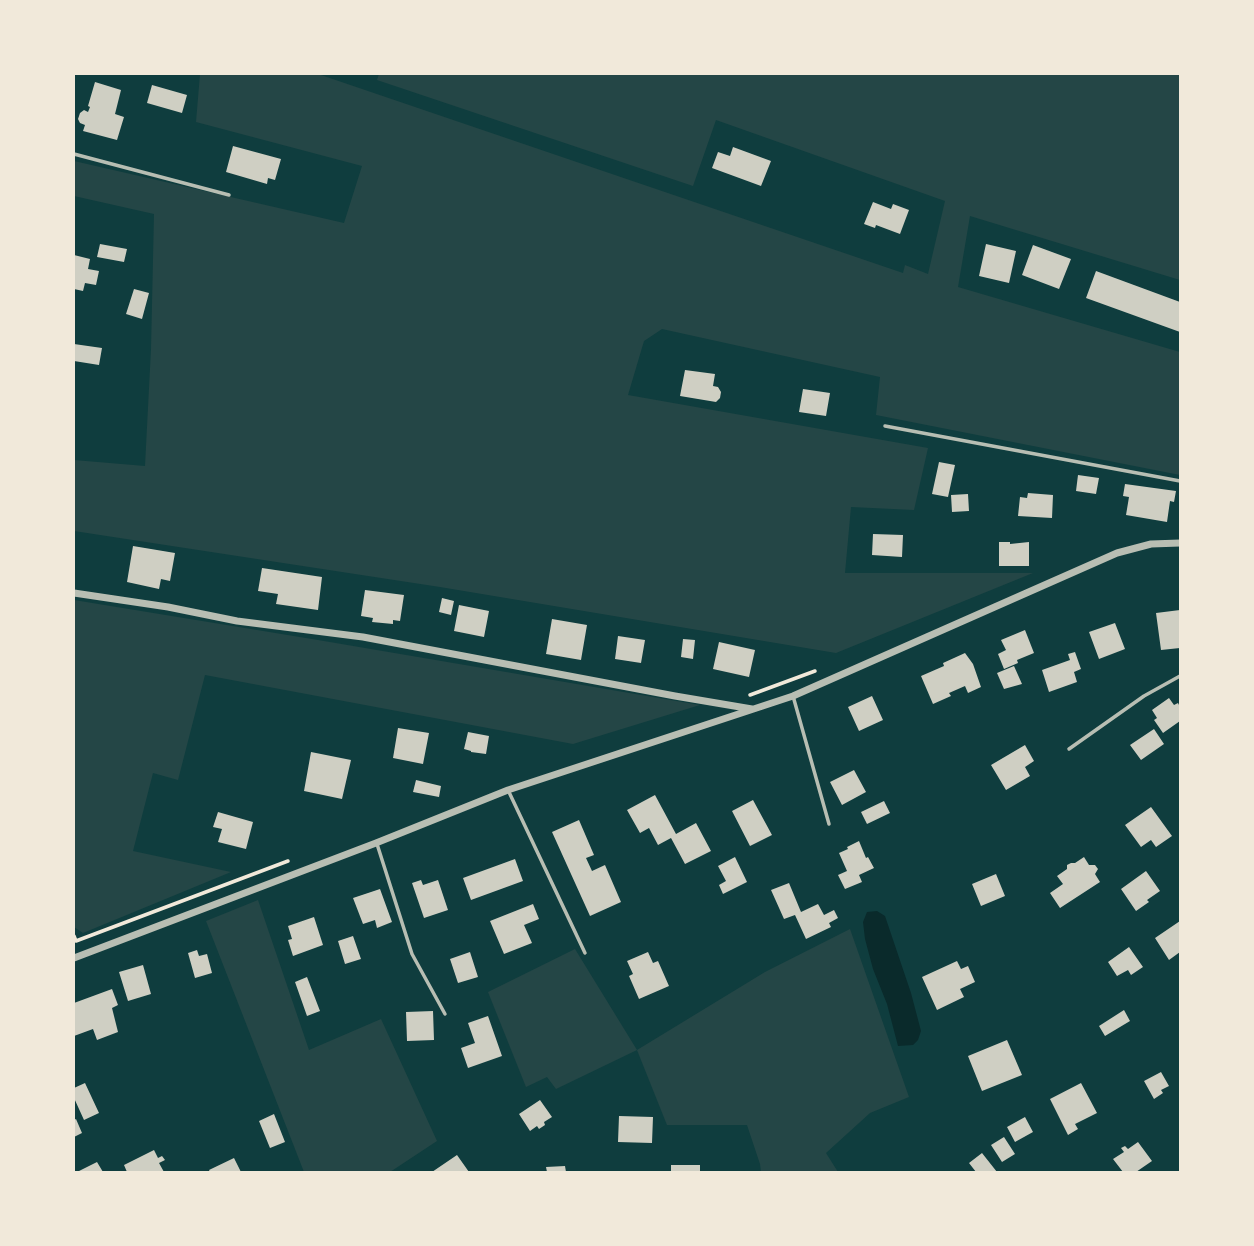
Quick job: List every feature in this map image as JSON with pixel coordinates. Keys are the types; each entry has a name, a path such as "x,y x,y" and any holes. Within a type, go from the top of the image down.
{"street":[{"path":"74,958 508,790 793,696 1117,553 1151,544 1181,544"},
{"path":"74,593 168,607 237,621 363,637 753,709"}],"lane":[{"path":"74,154 229,195"},
{"path":"886,426 1181,481"},
{"path":"1069,749 1144,696 1181,676"},
{"path":"793,696 828,824"},
{"path":"508,790 585,953"},
{"path":"376,843 412,954 445,1014"}],"shaded area":[{"path":"200,74 318,74 903,273 905,265 928,274 945,201 716,120 693,186 377,80 379,74 1180,74 1180,280 970,216 958,287 1180,352 1180,475 876,415 880,377 662,329 644,341 628,395 928,448 914,510 851,507 845,573 1033,573 836,653 440,587 74,531 74,460 145,466 154,214 74,196 74,161 344,223 362,166 196,122"},
{"path":"74,600 700,705 573,744 205,675 178,780 153,773 133,851 231,872 83,933 74,927"},
{"path":"258,900 309,1050 381,1019 437,1141 390,1172 304,1172 206,921"},
{"path":"877,911 885,916 911,993 921,1031 913,1045 898,1046 887,1004 873,969 863,922 867,912"},
{"path":"850,929 909,1097 870,1113 826,1153 838,1172 761,1172 747,1125 667,1125 637,1050 765,972"},
{"path":"575,949 637,1050 556,1089 547,1077 526,1087 488,992"}],"building":[{"path":"95,82 121,90 115,114 124,117 117,140 83,131 85,125 78,119 84,110 88,112"},
{"path":"152,85 187,95 182,113 147,103"},
{"path":"233,146 281,159 275,180 268,178 267,184 226,172"},
{"path":"733,147 771,161 761,186 712,168 718,152 730,156"},
{"path":"873,202 891,209 893,204 909,210 900,234 876,225 875,228 864,224"},
{"path":"100,244 127,249 124,262 97,257"},
{"path":"986,244 1016,251 1009,283 979,276"},
{"path":"1033,245 1071,259 1059,289 1022,275"},
{"path":"74,255 90,259 88,269 99,271 96,285 85,283 83,291 74,289"},
{"path":"1096,271 1180,302 1180,332 1086,298"},
{"path":"134,289 149,293 142,319 126,314"},
{"path":"74,344 102,348 99,365 74,361"},
{"path":"685,370 715,374 713,386 718,387 721,392 720,398 716,402 680,396"},
{"path":"803,389 830,393 826,416 799,412"},
{"path":"939,462 955,465 948,497 932,494"},
{"path":"1078,475 1099,478 1096,494 1076,491"},
{"path":"1125,484 1176,491 1174,502 1170,501 1167,522 1126,515 1129,497 1123,496"},
{"path":"1028,493 1053,495 1052,518 1018,516 1020,497 1027,498"},
{"path":"968,494 969,511 952,512 951,495"},
{"path":"873,534 903,535 902,557 872,555"},
{"path":"999,542 1029,542 1029,566 999,566"},
{"path":"133,546 175,553 170,581 161,579 159,589 127,582"},
{"path":"262,568 322,577 318,610 276,604 278,594 258,591"},
{"path":"365,590 404,595 400,621 393,620 393,624 372,622 373,618 361,616"},
{"path":"442,598 454,601 451,615 439,612"},
{"path":"459,605 489,611 484,637 454,631"},
{"path":"1180,610 1180,648 1161,650 1156,613"},
{"path":"552,619 587,625 581,660 546,654"},
{"path":"1115,623 1125,649 1099,659 1089,632"},
{"path":"1025,630 1034,653 1004,669 998,654 1006,650 1001,640"},
{"path":"618,636 645,640 641,663 615,659"},
{"path":"683,639 695,640 693,659 681,657"},
{"path":"719,642 755,650 749,677 713,669"},
{"path":"1075,652 1081,669 1074,672 1077,682 1049,692 1042,670 1070,660 1068,654"},
{"path":"965,653 973,664 981,687 968,693 965,686 933,704 921,676"},
{"path":"1014,666 1022,684 1004,689 997,673"},
{"path":"872,696 883,720 859,731 848,707"},
{"path":"1169,698 1174,705 1178,703 1180,707 1180,721 1163,733 1154,720 1157,718 1152,710"},
{"path":"398,728 429,733 423,764 393,758"},
{"path":"1154,729 1164,744 1141,760 1130,745"},
{"path":"468,732 489,736 486,754 464,749"},
{"path":"1025,745 1034,761 1025,767 1030,776 1006,790 991,765"},
{"path":"311,752 351,760 342,799 304,791"},
{"path":"854,770 866,792 842,805 830,782"},
{"path":"416,780 441,786 439,797 413,792"},
{"path":"655,795 676,834 696,823 711,851 685,864 671,838 658,845 649,828 640,833 627,810"},
{"path":"753,800 772,835 750,846 732,811"},
{"path":"884,801 890,813 867,824 861,812"},
{"path":"1151,807 1172,836 1156,847 1151,840 1141,847 1125,825"},
{"path":"218,812 253,822 246,849 218,842 222,829 213,827"},
{"path":"579,820 594,855 586,858 592,871 605,865 621,902 590,916 552,832"},
{"path":"859,841 866,858 868,857 874,868 859,875 862,882 845,889 838,875 847,871 839,853"},
{"path":"735,857 747,882 723,894 719,885 726,881 718,866"},
{"path":"1084,857 1089,865 1095,865 1098,869 1095,874 1100,882 1060,908 1050,893 1063,884 1057,876 1067,869 1067,865"},
{"path":"515,859 523,881 471,900 463,878"},
{"path":"1146,871 1160,891 1136,911 1121,889"},
{"path":"996,874 1005,896 981,906 972,884"},
{"path":"421,880 423,885 438,880 448,910 424,918 412,883"},
{"path":"789,883 801,912 818,904 824,915 834,910 838,918 829,923 831,927 806,939 795,915 784,919 771,890"},
{"path":"380,889 392,922 377,928 375,920 363,924 353,898"},
{"path":"533,904 539,919 524,925 532,943 504,954 490,921"},
{"path":"314,917 323,945 293,956 288,940 292,939 288,926"},
{"path":"1180,921 1180,952 1169,960 1155,938"},
{"path":"353,936 361,959 345,964 338,941"},
{"path":"1129,947 1143,967 1131,975 1128,970 1117,976 1108,962"},
{"path":"197,950 199,956 207,954 212,973 195,978 188,953"},
{"path":"470,952 478,977 458,983 450,959"},
{"path":"648,952 653,963 658,961 669,986 639,999 629,976 633,974 627,961"},
{"path":"957,961 961,969 968,966 975,982 960,989 964,997 937,1010 922,977"},
{"path":"143,965 151,994 128,1001 119,972"},
{"path":"307,977 320,1011 307,1016 295,982"},
{"path":"112,989 118,1005 112,1008 118,1032 97,1040 93,1029 74,1036 74,1003"},
{"path":"1124,1010 1130,1021 1105,1036 1099,1026"},
{"path":"433,1011 434,1040 407,1041 406,1012"},
{"path":"488,1016 502,1056 468,1068 461,1048 475,1043 468,1023"},
{"path":"1007,1040 1022,1075 982,1091 968,1056"},
{"path":"1161,1072 1169,1086 1161,1090 1163,1093 1154,1099 1144,1081"},
{"path":"85,1083 99,1113 84,1120 74,1098 74,1088"},
{"path":"1081,1083 1097,1113 1075,1124 1078,1129 1068,1135 1050,1099"},
{"path":"540,1100 552,1117 539,1129 537,1126 530,1131 519,1114"},
{"path":"274,1114 285,1142 270,1148 259,1121"},
{"path":"619,1116 653,1117 652,1143 618,1142"},
{"path":"1025,1117 1033,1132 1015,1142 1007,1127"},
{"path":"76,1119 82,1133 74,1137 74,1120"},
{"path":"1004,1137 1015,1154 1002,1162 991,1145"},
{"path":"1138,1142 1152,1161 1136,1172 1123,1172 1113,1159 1124,1152 1121,1148 1125,1146 1128,1149"},
{"path":"154,1150 158,1158 162,1156 165,1160 159,1163 164,1172 127,1172 124,1165"},
{"path":"982,1153 997,1172 976,1172 969,1163"},
{"path":"457,1155 469,1172 432,1172"},
{"path":"234,1158 241,1172 210,1172 209,1170"},
{"path":"97,1162 103,1172 77,1172"},
{"path":"671,1165 700,1165 700,1172 671,1172"},
{"path":"565,1166 566,1172 547,1172 546,1167"}]}
